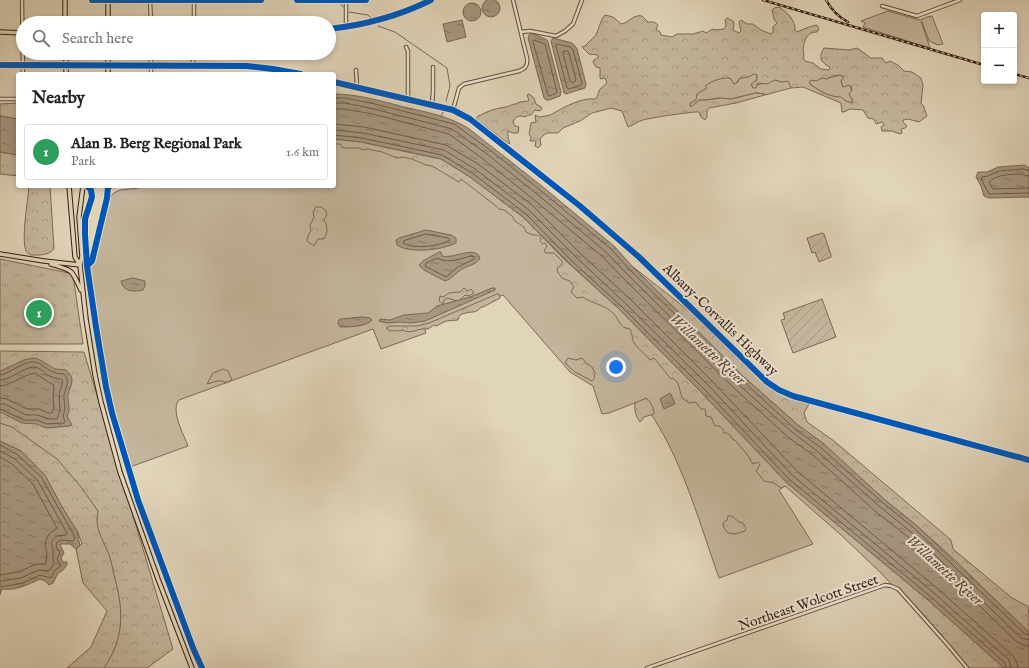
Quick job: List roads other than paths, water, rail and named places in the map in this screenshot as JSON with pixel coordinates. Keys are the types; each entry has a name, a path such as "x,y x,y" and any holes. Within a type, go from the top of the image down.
{"highway":[{"path":"65,0 65,16"},
{"path":"92,0 261,0"},
{"path":"108,0 108,16"},
{"path":"297,0 366,0"},
{"path":"336,28 391,16 431,0"},
{"path":"0,32 16,33"},
{"path":"66,60 66,72"},
{"path":"108,60 108,72"},
{"path":"66,66 248,66 290,72"},
{"name":"Albany-Corvallis Highway","path":"336,82 432,104 453,110 466,116 580,206 639,257 717,332 762,378 783,392 800,398 1029,460"},
{"path":"69,188 75,257 80,265"},
{"path":"83,188 80,217 82,256 80,265 95,375 109,436 118,465 192,668"},
{"path":"0,254 80,265"},
{"path":"44,261 71,271 83,293"}],"street":[{"path":"22,0 22,16"},
{"path":"150,0 151,16"},
{"path":"194,0 194,16"},
{"path":"346,0 346,27"},
{"path":"453,110 459,88 464,84 519,71 526,67 527,58 513,0"},
{"path":"521,32 530,31 556,36 566,31 573,24 582,0"},
{"path":"882,6 917,16 960,0"},
{"path":"406,47 408,51 408,98"},
{"path":"23,60 23,72"},
{"path":"151,60 151,72"},
{"path":"193,60 193,65"},
{"path":"0,65 66,66"},
{"path":"432,104 433,67"},
{"path":"356,70 357,87"},
{"path":"0,99 16,99"},
{"name":"Northeast Wolcott Street","path":"647,668 885,586 891,586 898,589 967,668"},
{"path":"198,658 202,668"}],"water":[{"path":"491,-1 495,0 499,4 499,12 495,16 491,17 487,16 483,12 482,8 483,4 487,0"},
{"path":"468,3 476,3 481,8 479,19 476,21 468,21 463,16 463,8"},
{"path":"462,20 466,37 447,42 443,24"},
{"path":"532,33 547,40 548,42 561,92 560,96 549,100 544,98 528,38"},
{"path":"553,38 572,43 577,49 586,84 585,88 566,94 564,93 551,41"},
{"name":"Willamette River","path":"336,94 369,98 453,120 468,128 543,187 614,246 632,266 745,378 798,425 823,443 885,500 916,525 1025,628 1029,633 1029,668 1004,668 928,600 786,482 701,392 618,308 571,265 523,217 470,177 441,159 361,142 336,139"},
{"path":"0,116 16,119 16,155 0,152"},
{"path":"1025,165 1029,168 1029,197 989,198 984,196 976,177 978,172 987,172 998,167"},
{"path":"426,230 451,235 456,238 456,243 443,248 426,250 403,248 397,245 396,240 399,238"},
{"path":"441,252 442,256 452,256 469,252 478,254 480,258 475,263 461,269 450,279 445,281 424,270 419,265"},
{"path":"133,278 145,281 143,290 133,291 126,289 122,285 121,281"},
{"path":"495,288 495,290 425,321 411,323 387,323 379,321 380,319 390,320 404,315 428,313 437,306 470,297"},
{"path":"362,317 370,318 372,320 366,324 357,326 340,327 338,324 340,319"},
{"path":"33,358 40,360 56,369 65,370 71,376 72,383 68,393 69,410 67,416 72,425 46,428 36,424 22,423 0,412 0,371 24,360"},
{"path":"670,393 675,404 664,409 660,399"},
{"path":"0,441 21,451 45,475 77,531 80,546 76,549 70,544 60,544 64,553 61,558 63,562 67,562 67,565 58,573 53,583 49,585 40,579 18,588 3,589 0,595"}],"waterway":[{"path":"349,12 368,15 371,18"},
{"path":"378,26 395,32 447,68 450,86 446,101"},
{"path":"441,117 443,112"},
{"path":"0,423 12,427 57,459 81,487 98,511 98,529 111,561 118,591 121,614 119,636 111,657 104,668"}],"railway":[{"path":"763,0 981,64"},
{"path":"826,0 830,7 841,18 848,22"},
{"path":"1017,75 1029,78"}],"place":[{"name":"Alan B. Berg Regional Park","path":"39,313"}]}
